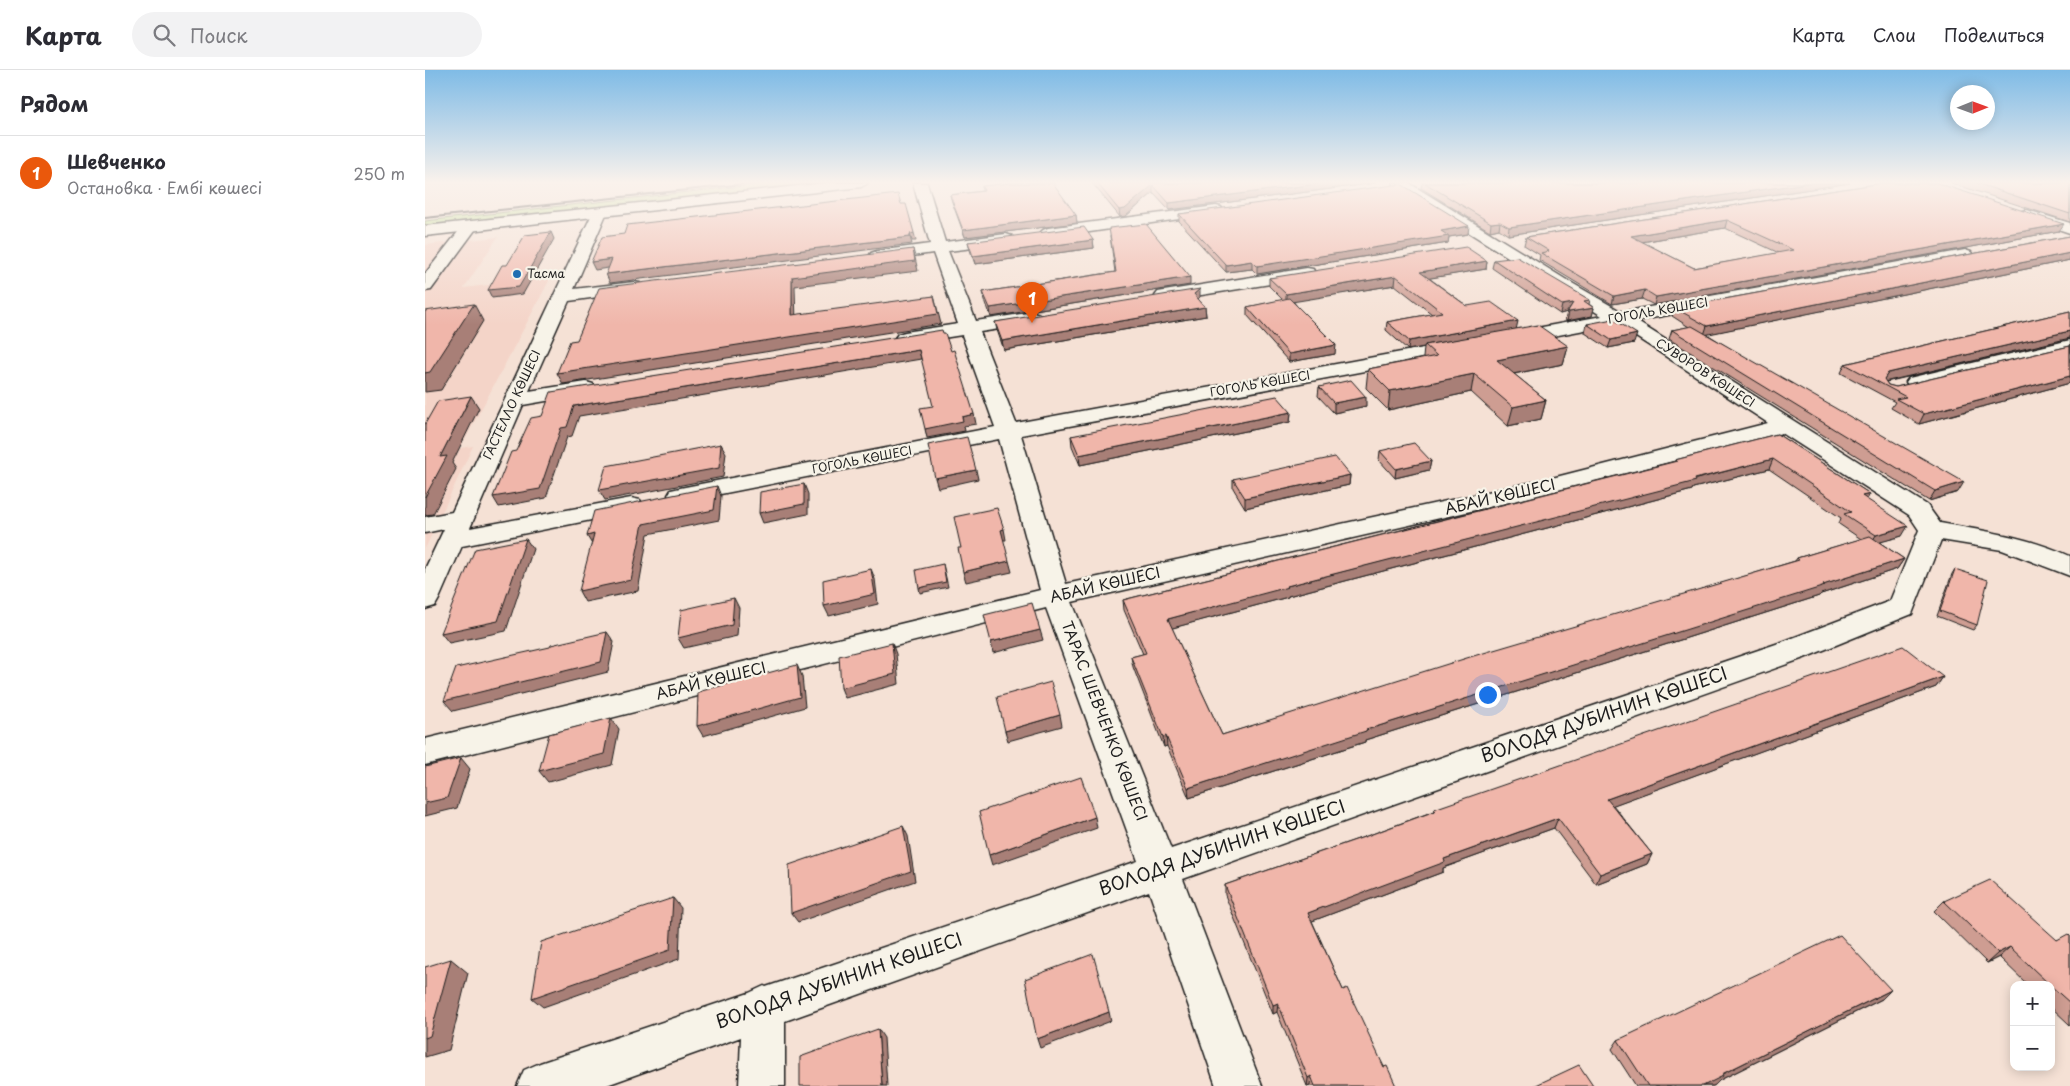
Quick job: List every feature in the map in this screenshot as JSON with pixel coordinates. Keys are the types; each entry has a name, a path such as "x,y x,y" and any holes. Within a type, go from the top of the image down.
{"street":[{"path":"425,286 467,230"},
{"name":"ГАСТЕЛЛО КӨШЕСІ","path":"425,599 592,230"},
{"name":"ТАРАС ШЕВЧЕНКО КӨШЕСІ","path":"934,230 1008,431 1057,596 1239,1086"},
{"path":"860,258 1071,230"},
{"name":"СУВОРОВ КӨШЕСІ","path":"1474,230 1619,318 1919,510 1932,530"},
{"path":"1465,248 1524,238"},
{"name":"ГОГОЛЬ КӨШЕСІ","path":"425,525 456,529 656,500 1008,431 1982,252"},
{"path":"425,264 443,262"},
{"path":"1145,300 1319,271"},
{"path":"563,296 652,285"},
{"path":"892,340 1048,316"},
{"path":"1901,386 2070,346"},
{"path":"515,400 602,386"},
{"name":"АБАЙ КӨШЕСІ","path":"425,752 1057,596 1554,485 1786,425"},
{"path":"1932,530 2007,543 2049,557 2070,567"},
{"name":"ВОЛОДЯ ДУБИНИН КӨШЕСІ","path":"540,1086 1793,650 1902,606 1932,530"},
{"path":"762,1086 764,1007"}],"shaded area":[{"path":"498,237 464,288 551,277 465,440 425,447 425,245"},
{"path":"473,446 425,549 425,454"}],"building":[{"path":"625,230 913,230 914,233 910,234 910,237 606,274 612,259 591,262 602,237 624,234"},
{"path":"1058,230 1086,230 1093,240 973,256 968,242"},
{"path":"1109,230 1151,230 1190,277 990,308 983,292 1116,272"},
{"path":"1194,230 1444,230 1441,231 1449,236 1257,266 1252,261 1226,265"},
{"path":"1570,230 1665,230 1631,236 1694,268 1793,250 1750,230 2028,230 1656,297 1645,290 1614,296 1541,253 1549,251 1526,237"},
{"path":"551,232 519,287 488,290 502,265 507,265 525,235"},
{"path":"2070,236 2070,253 1707,326 1675,308"},
{"path":"1466,247 1487,261 1420,272 1467,306 1491,302 1518,321 1409,341 1387,322 1442,312 1396,276 1286,294 1269,278"},
{"path":"913,249 915,261 792,277 792,315 934,296 938,314 557,373 570,341 577,340 599,288"},
{"path":"1517,257 1590,300 1584,301 1594,308 1569,312 1573,303 1562,305 1494,260"},
{"path":"1200,289 1194,294 1205,307 1002,341 995,322"},
{"path":"1289,298 1336,345 1289,354 1247,307"},
{"path":"474,304 430,372 425,373 425,311"},
{"path":"2070,311 2070,331 1888,373 1884,379 1888,385 1896,387 2070,346 2070,376 1924,414 1896,399 1906,397 1845,364"},
{"path":"1613,319 1637,334 1611,340 1587,324"},
{"path":"1538,325 1568,346 1497,360 1546,400 1513,407 1474,374 1390,391 1368,369 1437,356 1425,345"},
{"path":"1692,326 1964,482 1935,491 1672,330"},
{"path":"942,330 945,333 951,351 954,350 974,414 962,417 963,421 925,429 920,408 933,406 919,350 574,406 567,427 561,428 540,489 493,497 511,452 516,451 531,418 542,416 551,392"},
{"path":"1351,380 1366,397 1334,403 1319,387"},
{"path":"471,396 440,457 447,456 425,497 425,424 438,401"},
{"path":"1277,396 1291,412 1079,455 1071,436"},
{"path":"1777,434 1870,494 1862,496 1908,526 1876,535 1844,514 1851,512 1773,459 1695,479 1696,481 1287,586 1168,619 1222,735 1470,657 1799,560 1797,558 1870,536 1904,559 1823,585 1825,586 1188,788 1166,736 1163,737 1131,657 1146,653 1123,600 1677,461 1675,460"},
{"path":"967,437 976,470 935,478 928,445"},
{"path":"1414,443 1431,461 1396,469 1380,451"},
{"path":"721,444 719,468 599,490 606,466"},
{"path":"1335,457 1350,475 1245,498 1233,479"},
{"path":"804,484 804,504 759,513 760,492"},
{"path":"717,486 714,510 643,524 631,580 579,591 594,534 587,536 594,511"},
{"path":"997,508 1004,529 1001,530 1009,561 963,572 958,548 961,548 954,517"},
{"path":"526,539 498,621 441,633 475,549"},
{"path":"943,564 946,582 919,588 916,570"},
{"path":"871,569 875,594 824,606 823,580"},
{"path":"1955,569 1988,580 1977,625 1940,611"},
{"path":"734,598 732,625 678,638 681,610"},
{"path":"1032,603 1040,630 991,642 984,615"},
{"path":"607,632 601,662 444,701 456,668"},
{"path":"892,643 895,674 841,688 839,656"},
{"path":"1903,646 1943,677 1607,799 1652,854 1600,874 1558,818 1444,859 1445,862 1308,913 1343,990 1347,988 1384,1067 1387,1066 1396,1086 1315,1086 1311,1076 1308,1078 1278,1003 1273,1005 1225,885 1364,837 1435,811 1434,809"},
{"path":"797,665 800,697 697,726 698,692"},
{"path":"1051,682 1060,715 1005,731 997,697"},
{"path":"611,718 604,754 539,771 549,734"},
{"path":"461,758 447,798 425,803 425,767"},
{"path":"1081,777 1095,817 989,855 979,812"},
{"path":"903,826 911,871 791,913 789,865"},
{"path":"1990,880 2057,940 2068,934 2070,936 2070,1003 2055,990 2055,981 2046,981 2010,947 1998,953 1944,901"},
{"path":"673,898 670,950 532,998 541,942"},
{"path":"1840,935 1891,990 1722,1074 1723,1076 1703,1086 1648,1086 1618,1040"},
{"path":"1093,954 1109,1012 1037,1039 1025,979"},
{"path":"451,959 430,1036 425,1038 425,967"},
{"path":"878,1029 882,1086 800,1086 800,1057"},
{"path":"1579,1065 1593,1086 1534,1086"}],"place":[{"name":"Тасма","path":"517,274"},
{"name":"Шевченко","path":"1032,323"}]}
